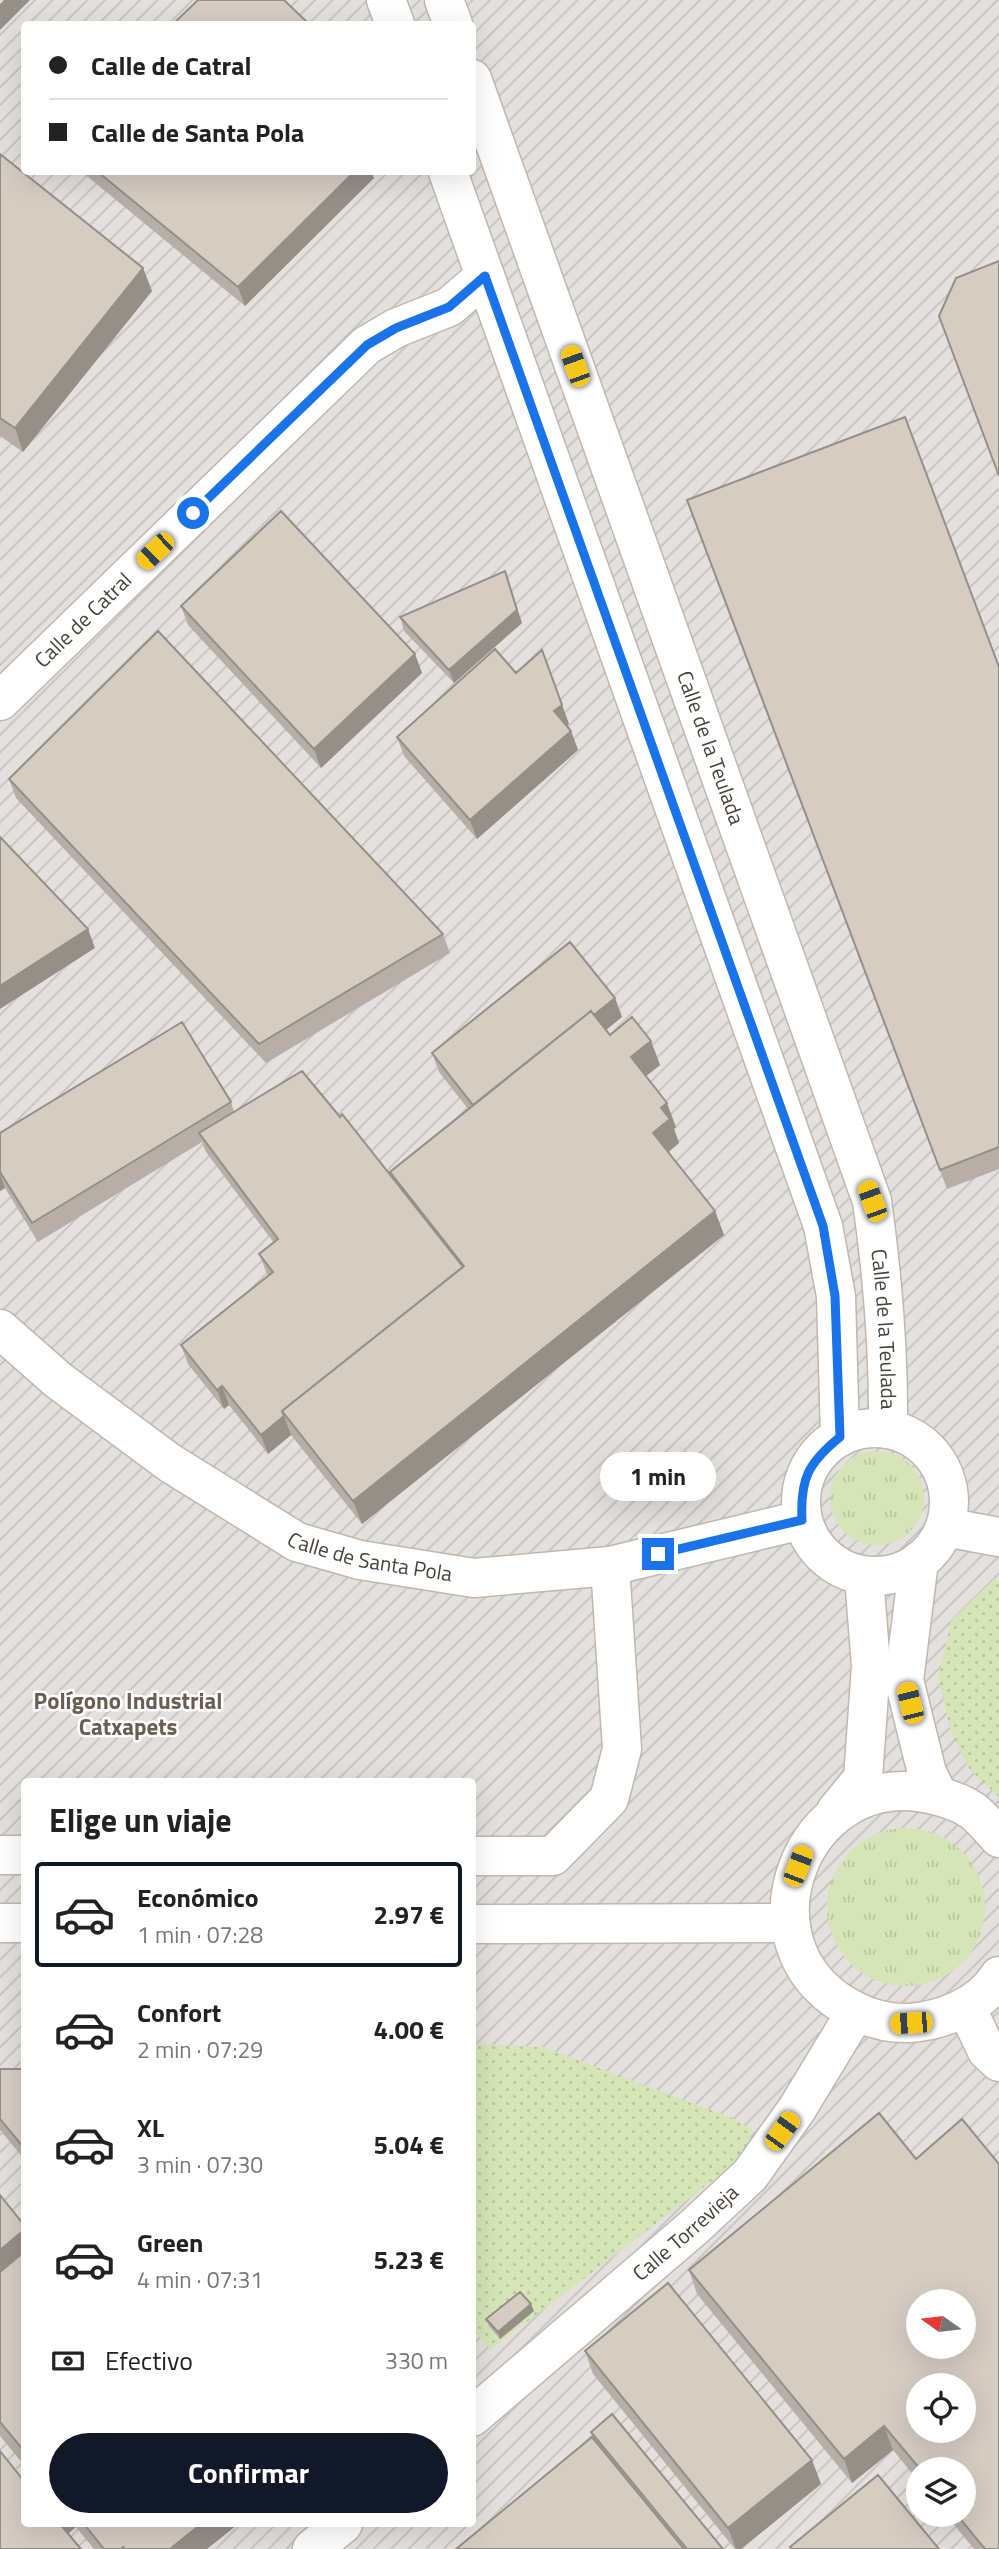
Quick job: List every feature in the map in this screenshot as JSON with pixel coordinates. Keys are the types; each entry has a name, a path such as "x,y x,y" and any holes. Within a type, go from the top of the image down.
{"street":[{"path":"386,0 394,21"},
{"path":"444,0 452,21"},
{"name":"Calle de la Teulada","path":"476,90 872,1201 883,1282 889,1364 888,1429"},
{"path":"449,175 823,1226 835,1296 840,1437"},
{"name":"Calle de Catral","path":"0,701 367,345 396,328 449,307 485,276"},
{"name":"Calle de Santa Pola","path":"0,1329 58,1380 170,1463 297,1542 360,1560 474,1578 610,1566 802,1520"},
{"path":"864,1429 888,1429 913,1438 936,1459 946,1478 949,1504 945,1527 932,1550 910,1568 883,1577 864,1577 840,1568 812,1544 802,1520 801,1494 805,1476 819,1454 840,1437 864,1429"},
{"path":"945,1527 999,1537"},
{"path":"919,1561 904,1680 927,1773 939,1795"},
{"path":"476,1856 553,1856 609,1799 622,1749 610,1566"},
{"path":"864,1577 871,1666 863,1778 805,1848 792,1884 790,1923 801,1959 824,1990 855,2013 891,2024 930,2022 965,2007 995,1983 999,1976"},
{"path":"830,1818 863,1798 900,1790 939,1795 973,1811 999,1838"},
{"path":"0,1854 21,1855"},
{"path":"0,1923 21,1923"},
{"path":"476,1924 790,1923"},
{"path":"965,2007 987,2051 999,2062"},
{"name":"Calle Torrevieja","path":"476,2414 693,2228 750,2175 797,2109 855,2013"},
{"path":"312,2549 339,2527"}],"shaded area":[{"path":"0,0 999,0 999,2549 0,2549"}],"green space":[{"path":"877,1451 895,1455 910,1465 920,1480 924,1498 920,1516 910,1531 895,1541 877,1545 859,1541 844,1531 834,1516 830,1498 834,1480 844,1465 859,1455"},
{"path":"994,1579 999,1580 999,1797 970,1770 951,1732 938,1679 951,1621"},
{"path":"906,1828 936,1834 962,1851 979,1877 985,1907 979,1937 962,1963 936,1980 906,1986 876,1980 850,1963 833,1937 827,1907 833,1877 850,1851 876,1834"},
{"path":"476,2044 543,2047 732,2118 752,2129 745,2156 490,2350 476,2332"}],"building":[{"path":"198,0 284,0 306,21 176,21"},
{"path":"0,154 21,171 21,175 26,175 143,268 15,428 0,418"},
{"path":"102,175 351,175 238,287"},
{"path":"999,261 999,476 939,316 956,278"},
{"path":"905,417 999,667 999,1147 940,1170 687,500"},
{"path":"281,511 415,654 314,749 181,606"},
{"path":"505,571 517,610 449,670 400,617"},
{"path":"158,631 443,934 259,1044 9,779"},
{"path":"495,649 516,673 542,650 562,705 554,711 571,731 470,820 397,737"},
{"path":"0,837 88,929 0,986"},
{"path":"570,942 615,998 594,1015 591,1011 473,1105 432,1053"},
{"path":"591,1011 610,1035 632,1017 651,1041 631,1057 667,1103 661,1108 670,1119 653,1133 715,1211 353,1501 282,1411 464,1266 390,1172"},
{"path":"182,1022 231,1102 32,1223 0,1172 0,1133"},
{"path":"302,1071 340,1117 342,1114 463,1267 282,1411 284,1416 261,1435 222,1386 217,1390 181,1345 273,1272 259,1254 278,1239 199,1133"},
{"path":"0,2069 21,2069 21,2144 0,2119"},
{"path":"879,2113 916,2159 962,2119 999,2164 999,2549 985,2549 967,2527 976,2527 976,2457 910,2457 884,2426 844,2459 689,2270"},
{"path":"0,2195 21,2221 21,2232 0,2250"},
{"path":"21,2254 21,2447 0,2422 0,2272"},
{"path":"668,2283 812,2460 728,2528 585,2351"},
{"path":"520,2292 531,2304 498,2332 486,2319"},
{"path":"612,2414 723,2549 687,2549 591,2432"},
{"path":"592,2437 684,2549 456,2549"},
{"path":"0,2451 21,2477 21,2527 63,2527 81,2549 0,2549"},
{"path":"878,2475 906,2509 906,2527 921,2527 939,2549 792,2549 790,2547"},
{"path":"86,2527 197,2527 170,2549 104,2549"}],"district":[{"name":"Polígono Industrial Catxapets","path":"128,1714"}],"route":[{"path":"193,513 367,345 396,328 449,307 485,276 823,1226 835,1296 840,1437 819,1454 805,1476 801,1494 802,1520 658,1554"}]}
